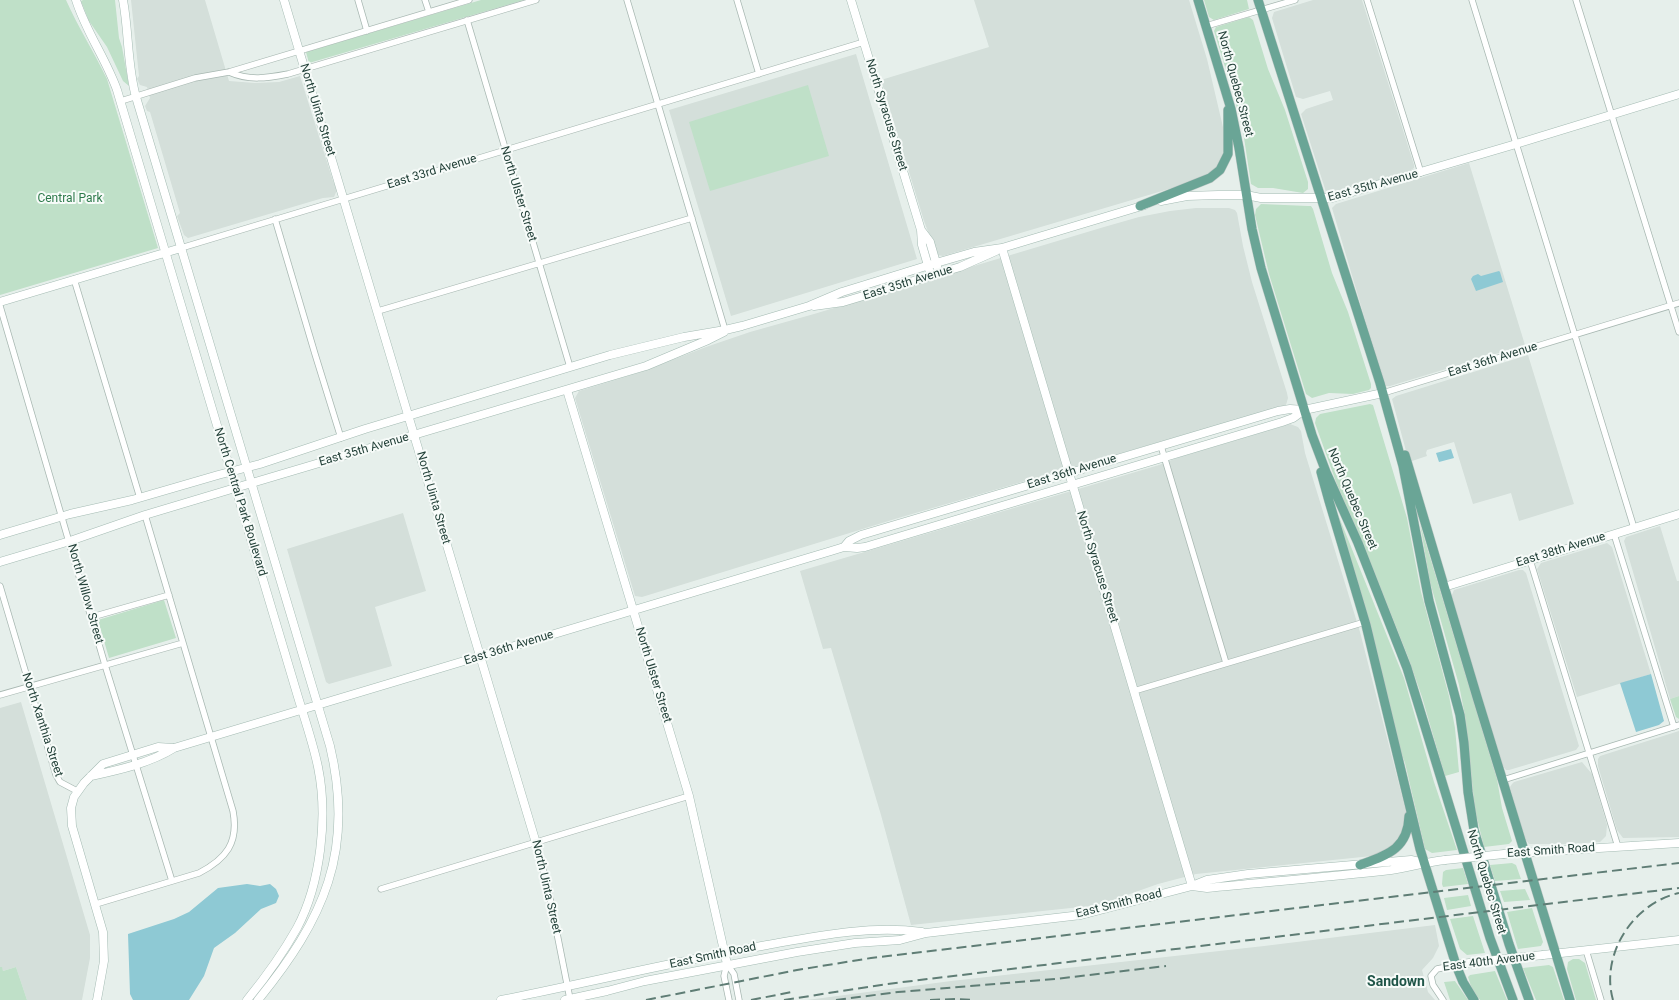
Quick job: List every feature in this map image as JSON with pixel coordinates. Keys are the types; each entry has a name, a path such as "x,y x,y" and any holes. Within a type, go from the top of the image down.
{"main road":[{"name":"North Quebec Street","path":"1198,0 1228,98 1238,140 1246,195 1261,268 1304,410 1326,472 1358,543 1407,668 1490,938 1513,1000"},
{"name":"North Quebec Street","path":"1258,0 1383,393 1396,440 1409,492 1429,601 1460,715 1474,830 1509,944 1529,1000"},
{"path":"1140,206 1210,178 1220,170 1228,154 1228,98"},
{"path":"1312,435 1328,502 1365,622 1424,863 1456,965 1463,982 1474,1000"},
{"path":"1396,440 1404,452 1409,466 1570,1000"},
{"path":"1360,865 1387,855 1397,848 1407,832 1410,808"}],"street":[{"name":"North Central Park Boulevard","path":"76,0 86,25 109,68 120,101 318,766 322,824 317,864 310,894 297,928 283,951 247,1000"},
{"name":"North Central Park Boulevard","path":"123,0 130,74 136,97 317,705 333,760 338,790 338,836 334,863 326,890 311,925 278,976 258,1000"},
{"name":"North Uinta Street","path":"284,0 536,843 548,888 568,1000"},
{"path":"358,0 367,31"},
{"path":"425,0 428,12"},
{"path":"120,101 196,78 229,72 469,0"},
{"path":"229,72 246,78 268,78 305,69 536,0"},
{"path":"627,0 725,330"},
{"path":"737,0 759,74"},
{"name":"North Syracuse Street","path":"851,0 921,230 922,245 928,265 935,275"},
{"path":"1206,26 1295,0"},
{"path":"1367,0 1421,173"},
{"path":"1472,0 1634,528"},
{"path":"1576,0 1679,332"},
{"name":"North Ulster Street","path":"467,20 570,367"},
{"name":"East 33rd Avenue","path":"0,302 864,42"},
{"name":"East 35th Avenue","path":"0,534 62,516 140,498 247,467 570,367 654,344 725,330 810,306 842,292 928,265 974,252 1002,248 1140,206 1187,196 1246,195 1261,198 1332,198 1421,173 1679,94"},
{"path":"378,312 692,218"},
{"path":"275,219 341,438"},
{"name":"North Syracuse Street","path":"921,230 930,242 936,263 935,275"},
{"name":"North Syracuse Street","path":"1002,248 1192,886"},
{"name":"East 35th Avenue","path":"810,306 843,302 935,275 973,262 1002,248"},
{"path":"74,279 140,498"},
{"name":"East 36th Avenue","path":"844,547 849,541 861,534 1278,411 1290,409 1304,410 1383,393 1679,303"},
{"name":"North Willow Street","path":"0,306 172,881"},
{"name":"East 35th Avenue","path":"0,562 70,541 145,515 654,363 708,340 725,330"},
{"name":"North Ulster Street","path":"567,390 689,796 724,953 727,964 734,974 739,1000"},
{"name":"East 36th Avenue","path":"91,776 159,757 174,748 844,547 865,547 1282,422 1293,418 1304,410"},
{"path":"1161,446 1226,663"},
{"name":"East 38th Avenue","path":"1444,586 1679,514"},
{"path":"96,904 199,873 214,865 225,855 231,845 235,827 233,811 145,515"},
{"path":"1503,780 1676,726 1614,534"},
{"path":"1530,560 1618,847"},
{"name":"North Xanthia Street","path":"0,586 56,775 60,782 77,791"},
{"path":"92,617 169,595"},
{"path":"1134,691 1365,622"},
{"path":"0,695 183,643"},
{"name":"East 36th Avenue","path":"77,791 103,764 158,747 174,748"},
{"path":"77,791 72,808 72,822 103,932 105,952 98,1000"},
{"path":"381,889 689,796"},
{"name":"East Smith Road","path":"1192,886 1207,888 1338,876 1412,867 1445,860 1525,852 1679,843"},
{"name":"East Smith Road","path":"568,1000 645,981 727,964 855,943 900,940 926,933 1081,915 1192,886 1207,880 1282,871 1411,860 1424,863"},
{"name":"East Smith Road","path":"502,1000 724,953 855,931 903,930 926,933"},
{"name":"East 40th Avenue","path":"1443,1000 1431,981 1431,976 1434,970 1444,966 1679,940"},
{"path":"1586,950 1601,1000"},
{"name":"North Ulster Street","path":"727,964 724,976 729,1000"}],"shaded area":[{"path":"131,0 205,0 229,81 279,82 300,76 337,190 334,197 323,198 188,238 184,235 177,216 180,213 150,112 147,111 145,106 150,98 147,87 140,85 137,79 139,76"},
{"path":"974,0 1189,0 1207,59 1226,140 1224,160 1206,178 943,256 937,255 924,221 881,80 989,47"},
{"path":"1313,0 1362,0 1414,165 1414,168 1411,170 1336,193 1326,192 1301,114 1306,109 1333,100 1330,91 1303,99 1296,97 1272,18 1274,12"},
{"path":"856,54 917,259 731,316 669,110"},
{"path":"1469,163 1525,345 1386,386 1332,208 1336,204"},
{"path":"1196,208 1229,208 1237,213 1252,282 1287,393 1286,405 895,519 642,597 635,596 575,398 579,391 641,372 750,332 1104,227 1139,217"},
{"path":"1528,355 1574,504 1519,521 1511,493 1473,504 1454,442 1427,450 1427,456 1409,462 1392,399 1396,396"},
{"path":"1290,424 1298,427 1301,431 1305,453 1360,632 1406,812 1401,840 1380,854 1372,856 1196,874 1158,884 1099,905 911,925 881,815 831,648 823,649 800,571 1159,465"},
{"path":"403,513 426,591 375,607 392,666 329,684 326,682 287,549"},
{"path":"1660,526 1677,581 1679,581 1679,696 1670,699 1624,541 1626,537"},
{"path":"1607,543 1612,547 1651,674 1577,697 1537,569 1541,563"},
{"path":"1523,570 1526,573 1579,746 1576,750 1506,770 1502,765 1451,597 1454,590"},
{"path":"21,702 90,935 90,958 82,1000 27,1000 16,967 3,971 0,967 0,708"},
{"path":"1679,731 1679,837 1623,838 1617,830 1598,766 1598,759 1600,756"},
{"path":"1582,762 1592,774 1607,825 1606,836 1600,842 1529,844 1518,816 1510,787 1514,782"},
{"path":"1435,925 1439,946 1433,958 1422,970 1428,992 1435,1000 807,1000 951,981"}],"green space":[{"name":"Central Park","path":"0,0 66,0 107,79 158,248 0,295"},
{"path":"115,0 119,38 129,86 123,81 107,47 89,21 81,1"},
{"path":"481,0 524,0 309,63 306,52"},
{"path":"1204,0 1247,0 1249,9 1214,20 1209,17"},
{"path":"1249,17 1253,20 1268,69 1285,110 1308,182 1308,189 1303,193 1273,188 1258,188 1251,184 1243,131 1214,31 1216,27"},
{"path":"808,85 829,156 710,191 689,122"},
{"path":"1261,204 1311,206 1313,209 1332,273 1348,312 1371,384 1369,390 1353,394 1329,393 1312,398 1306,394 1269,274 1255,215 1256,209"},
{"path":"1373,405 1407,518 1421,592 1449,696 1455,728 1459,772 1445,776 1408,657 1336,482 1315,423 1316,418 1320,414"},
{"path":"1337,512 1404,678 1434,782 1457,850 1432,853 1425,849 1405,763 1394,733 1334,513"},
{"path":"1420,524 1497,779 1502,808 1512,841 1509,844 1484,847 1475,810 1465,716 1459,685 1430,582"},
{"path":"164,600 176,638 109,658 98,620"},
{"path":"1679,696 1679,719 1676,717 1670,699"},
{"path":"1512,863 1516,865 1521,879 1495,881 1490,865"},
{"path":"1463,868 1468,884 1443,887 1443,872"},
{"path":"1525,889 1530,900 1504,902 1500,891"},
{"path":"1468,895 1471,906 1447,910 1444,898"},
{"path":"1532,908 1543,942 1541,946 1518,949 1507,912"},
{"path":"1473,916 1485,953 1467,955 1460,949 1450,919"},
{"path":"1573,959 1579,959 1585,963 1596,1000 1576,1000 1567,969 1568,962"},
{"path":"1549,965 1553,967 1564,1000 1536,1000 1523,968"},
{"path":"0,967 2,967 3,971 16,967 27,1000 0,1000"},
{"path":"1495,971 1507,1000 1480,1000 1472,989 1468,977 1470,975"},
{"path":"1455,981 1468,1000 1450,1000 1444,982"}],"water":[{"path":"1499,271 1503,282 1476,291 1471,279 1473,276 1478,274 1481,276"},
{"path":"1451,449 1454,458 1439,462 1436,453"},
{"path":"1651,674 1664,721 1659,725 1636,732 1620,683"},
{"path":"247,884 260,886 270,884 276,889 279,896 276,903 261,909 235,933 214,948 204,976 189,1000 133,1000 130,994 128,934 189,912 218,888"}],"railway":[{"path":"646,1000 797,970 871,958 1679,863"},
{"path":"784,1000 887,984 1679,888"},
{"path":"1613,1000 1610,983 1611,966 1616,949 1624,933 1634,919 1647,908 1662,899 1679,893"},
{"path":"836,1000 898,992 1055,979 1166,966"},
{"path":"751,1000 792,992"},
{"path":"930,1000 974,1000"}],"district":[{"name":"Sandown","path":"1396,982"}]}
